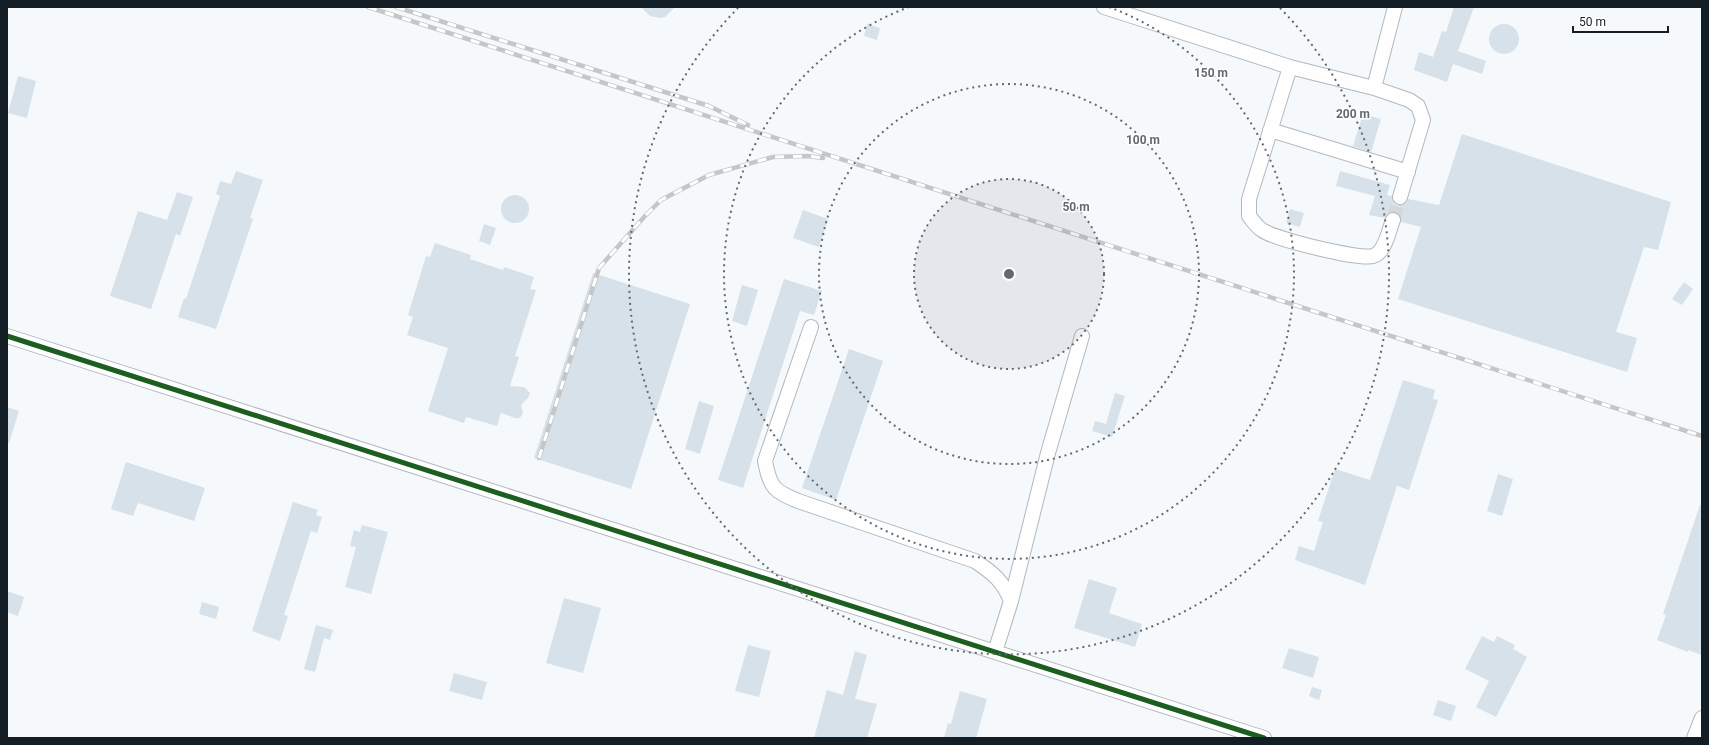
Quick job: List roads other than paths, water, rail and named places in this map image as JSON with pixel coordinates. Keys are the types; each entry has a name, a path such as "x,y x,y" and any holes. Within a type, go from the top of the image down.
{"street":[{"path":"1104,7 1290,67 1374,88 1409,100 1418,106 1423,120 1400,197"},
{"path":"1374,88 1395,7"},
{"path":"1290,67 1249,199 1249,216 1262,230 1291,241 1359,256 1373,256 1382,250 1393,220"},
{"path":"1270,130 1408,172"},
{"path":"811,327 765,461 768,477 778,492 798,501 975,561 992,573 1005,586 1011,601"},
{"path":"7,336 1264,738"},
{"path":"995,652 1011,601 1048,453 1082,336"},
{"path":"1694,738 1702,718"}],"tunnel":[{"path":"1393,220 1400,197"}],"railway":[{"path":"368,7 1702,436"},
{"path":"396,7 709,106 748,125"},
{"path":"539,458 599,268 645,216 661,200 709,175 773,157 807,156 823,158"}]}
